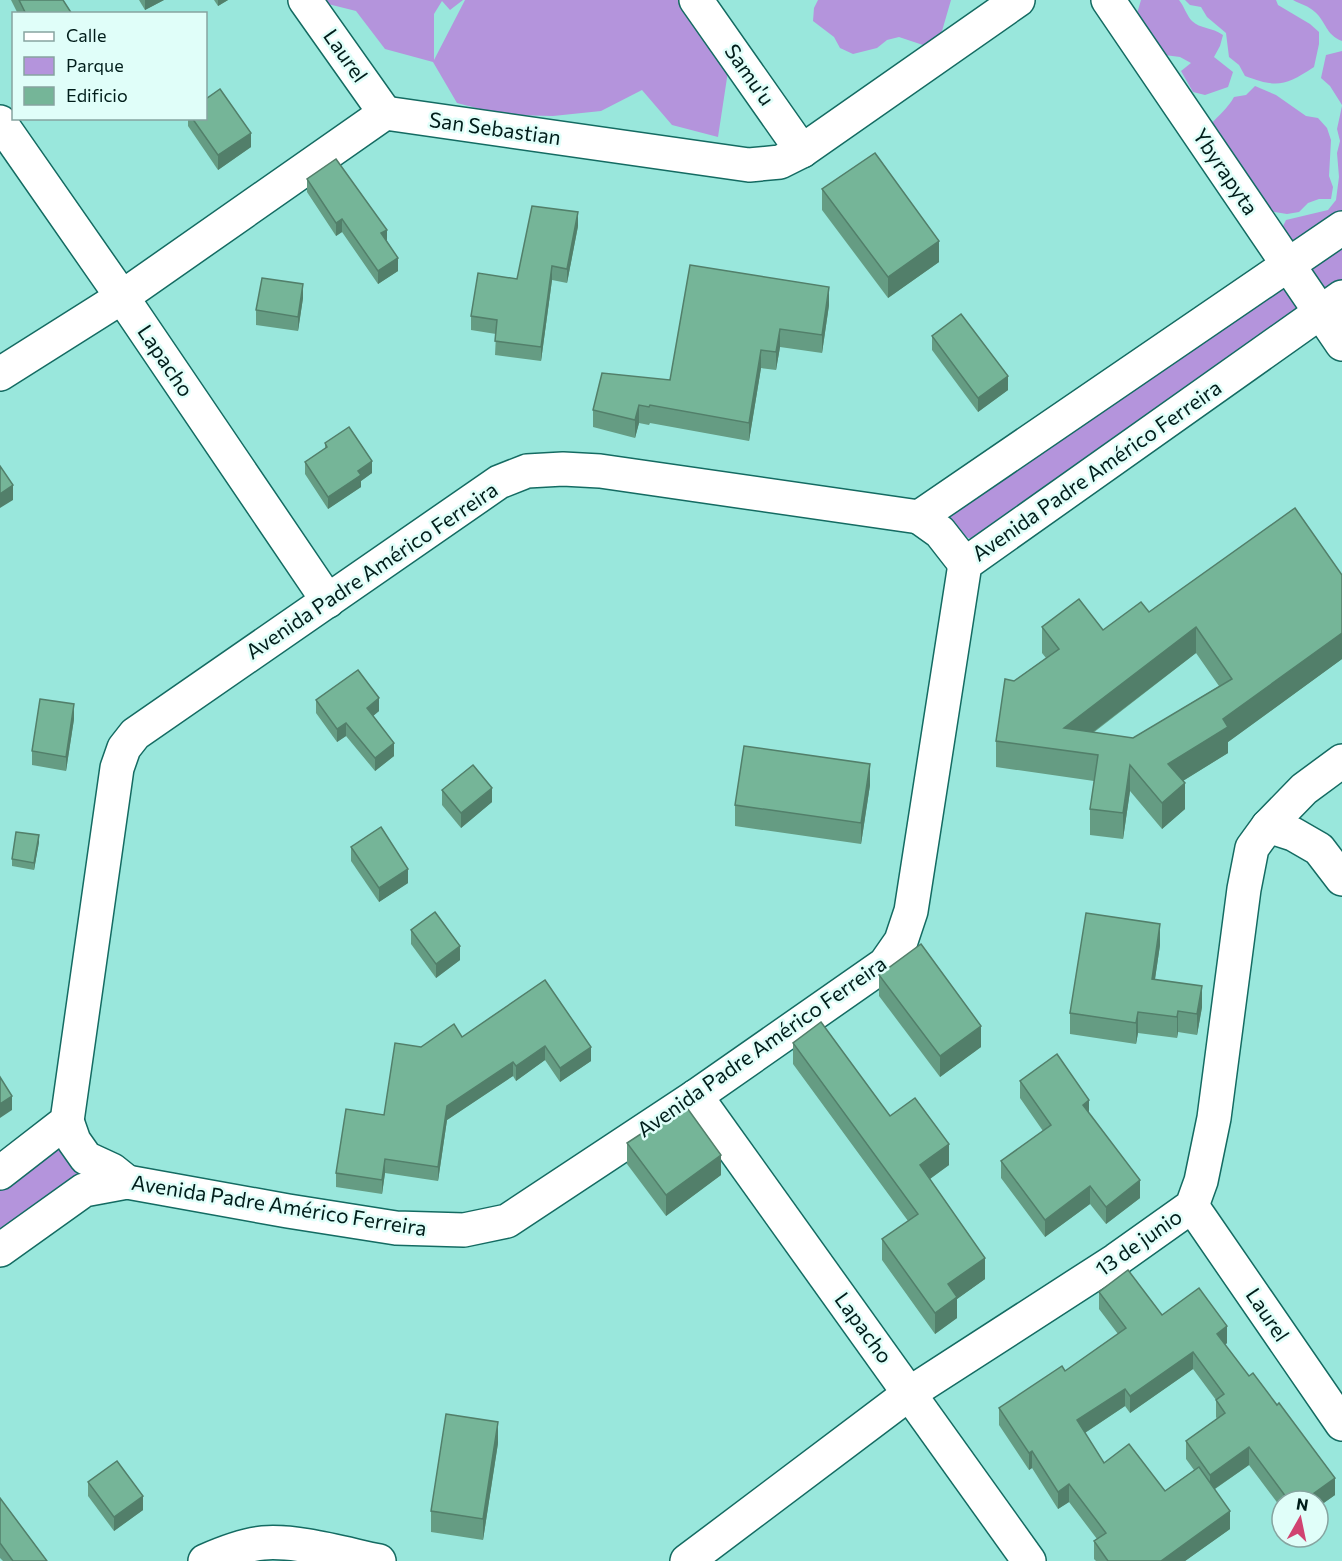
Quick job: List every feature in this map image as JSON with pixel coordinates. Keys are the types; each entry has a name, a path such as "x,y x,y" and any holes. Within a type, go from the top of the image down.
{"street":[{"name":"Laurel","path":"305,0 385,113"},
{"name":"Samu'u","path":"696,0 802,151"},
{"name":"San Sebastian","path":"385,113 749,165 780,162 802,151 1018,0"},
{"name":"Ybyrapyta","path":"1108,0 1288,265 1331,304 1342,344"},
{"path":"0,374 122,297 385,113"},
{"name":"Lapacho","path":"0,122 328,601"},
{"path":"965,564 940,532 919,517 1342,228"},
{"name":"Avenida Padre Américo Ferreira","path":"0,1250 84,1190 127,1182 396,1228 464,1230 507,1221 696,1096 885,964 901,941 911,911 965,564 1331,304"},
{"name":"Avenida Padre Américo Ferreira","path":"67,1121 116,780 124,748 135,735 499,482 527,471 563,469 600,471 919,517"},
{"name":"13 de junio","path":"687,1561 910,1393 1116,1260 1192,1206 1202,1181 1214,1118 1251,848 1268,826 1304,789 1342,761"},
{"path":"1268,826 1293,834 1319,849 1342,879"},
{"name":"Lapacho","path":"696,1096 1029,1561"},
{"path":"0,1173 67,1121 74,1141 86,1158 112,1170 127,1182"},
{"name":"Laurel","path":"1192,1206 1342,1424"},
{"path":"216,1559 264,1543 298,1545 379,1561"}],"green space":[{"path":"312,0 463,0 450,10 442,1 434,14 434,60 465,0 691,0 732,45 718,137 672,125 642,90 601,111 553,116 503,115 457,103 433,62 385,49 356,11"},
{"path":"818,0 951,0 942,31 935,41 923,45 899,37 887,40 877,48 853,54 840,48 834,37 813,21 814,8"},
{"path":"1141,0 1179,0 1195,24 1223,35 1214,57 1233,72 1228,87 1205,95 1193,92 1181,71 1191,63 1180,57 1157,54 1133,27"},
{"path":"1185,0 1276,0 1278,5 1319,32 1314,67 1281,83 1265,82 1245,76 1239,65 1229,57 1226,33 1207,17 1201,7 1190,5"},
{"path":"1293,0 1342,0 1342,41 1329,32 1313,10"},
{"path":"1342,51 1342,105 1330,86 1321,78 1326,55"},
{"path":"1255,86 1276,95 1306,116 1318,118 1327,128 1331,140 1329,176 1333,187 1331,199 1319,199 1308,203 1299,212 1287,214 1263,210 1211,124 1234,97 1246,95"},
{"path":"1342,106 1342,289 1327,298 1281,230 1286,220 1328,210 1336,200 1339,177 1337,153 1340,141 1337,129"},
{"path":"1278,280 1305,304 979,542 961,535 947,517"},
{"path":"50,1131 87,1176 0,1242 0,1164"}],"building":[{"path":"19,0 63,0 71,12 25,12"},
{"path":"220,89 251,133 218,155 193,120 207,120 207,98"},
{"path":"875,153 939,241 888,277 822,189"},
{"path":"336,159 387,230 381,233 398,258 378,271 342,219 336,223 307,179"},
{"path":"532,206 578,212 567,269 552,266 541,347 495,341 497,320 471,316 478,273 517,279"},
{"path":"690,265 829,287 822,335 780,329 776,352 761,350 749,423 650,405 649,407 639,405 635,420 593,410 602,373 670,380"},
{"path":"262,278 303,284 298,317 256,310"},
{"path":"961,314 1008,376 978,398 932,336"},
{"path":"349,427 372,461 358,471 361,475 328,497 305,462 327,447 325,443"},
{"path":"0,466 13,485 0,494"},
{"path":"1295,508 1342,575 1342,633 1223,719 1228,727 1168,764 1185,783 1162,803 1130,765 1123,813 1090,809 1098,755 996,741 1005,679 1014,681 1059,649 1042,627 1079,599 1103,630 1141,602 1149,612","holes":["1196,627 1232,679 1133,738 1064,728"]},
{"path":"358,670 379,698 367,708 394,743 375,758 346,723 337,729 316,700"},
{"path":"40,699 74,704 66,757 32,751"},
{"path":"744,746 870,764 861,823 735,805"},
{"path":"473,765 492,788 461,813 442,790"},
{"path":"381,827 408,869 379,888 351,847"},
{"path":"16,832 39,835 34,863 12,859"},
{"path":"435,912 460,946 436,964 411,930"},
{"path":"1086,913 1160,924 1152,979 1202,986 1197,1014 1178,1011 1177,1017 1138,1012 1136,1023 1070,1013"},
{"path":"921,944 981,1026 940,1056 879,975"},
{"path":"545,980 591,1047 560,1068 545,1046 516,1066 513,1062 447,1106 438,1167 385,1159 382,1180 336,1173 346,1109 384,1115 395,1043 421,1047 454,1024 462,1037"},
{"path":"821,1022 890,1116 915,1098 949,1144 920,1165 985,1258 948,1284 957,1297 935,1313 882,1239 918,1214 793,1043"},
{"path":"1057,1054 1089,1100 1083,1105 1140,1180 1106,1207 1090,1186 1045,1220 1001,1161 1051,1125 1020,1081"},
{"path":"0,1077 12,1096 0,1104"},
{"path":"685,1105 721,1155 666,1195 627,1143"},
{"path":"1128,1270 1162,1315 1199,1288 1227,1326 1217,1334 1249,1376 1253,1373 1277,1405 1279,1403 1335,1478 1320,1489 1280,1489 1249,1447 1210,1475 1186,1441 1225,1413 1216,1400 1224,1394 1193,1352 1130,1396 1125,1389 1077,1420 1104,1463 1129,1444 1165,1491 1199,1467 1230,1511 1161,1561 1108,1561 1094,1541 1106,1533 1069,1484 1058,1492 1032,1451 1029,1453 999,1408 1062,1366 1065,1371 1126,1328 1099,1292"},
{"path":"446,1414 498,1422 483,1519 431,1511"},
{"path":"117,1461 143,1496 114,1517 88,1482"},
{"path":"0,1498 47,1561 13,1561 0,1543"}]}
